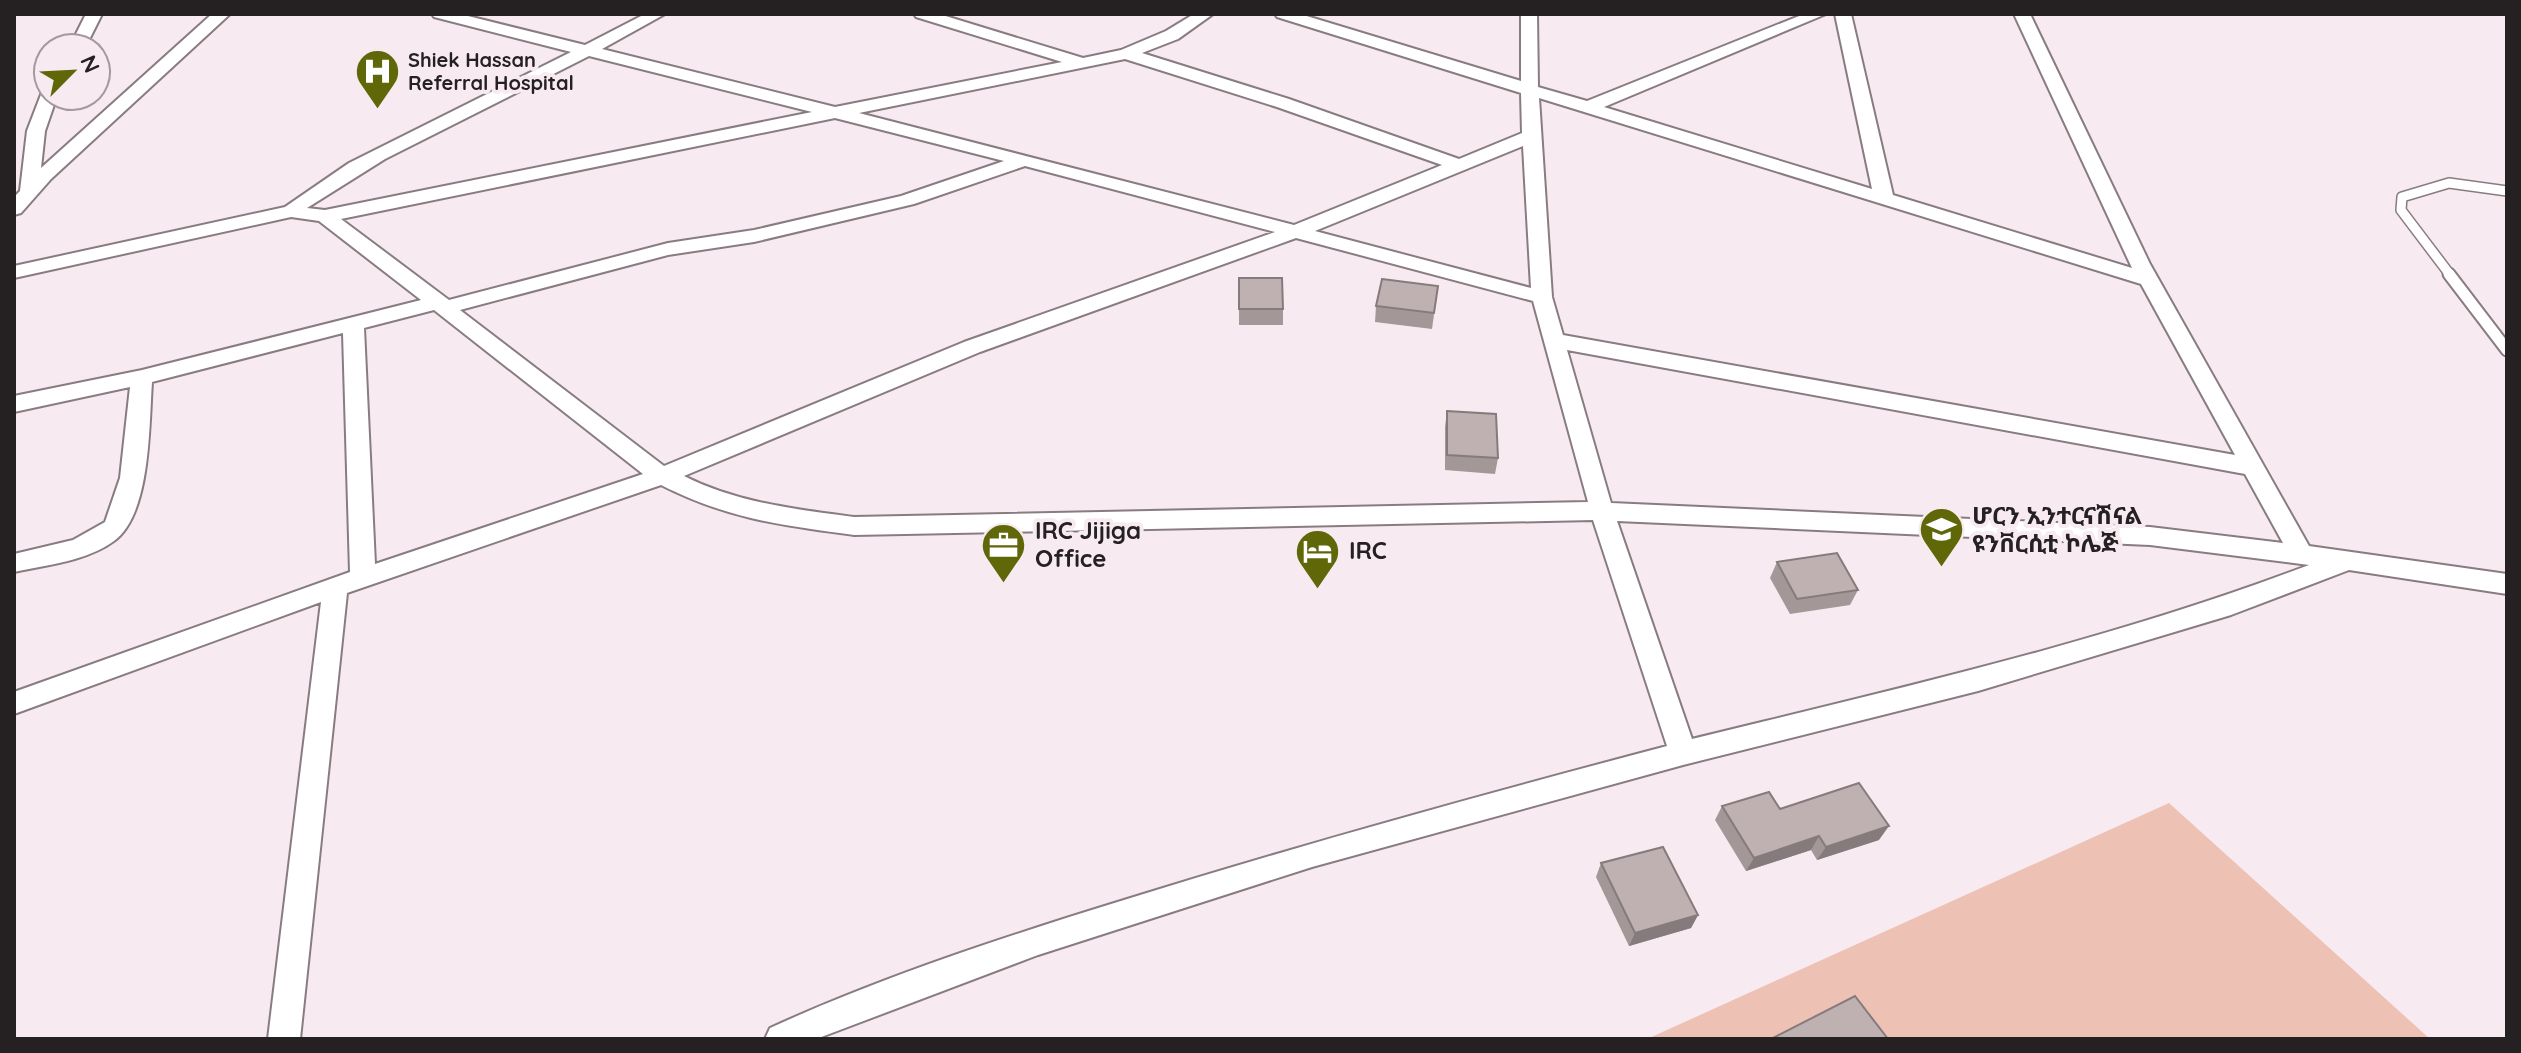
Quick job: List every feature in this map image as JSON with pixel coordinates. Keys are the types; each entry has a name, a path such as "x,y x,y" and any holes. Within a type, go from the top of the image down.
{"street":[{"path":"85,32 94,14"},
{"path":"14,209 98,125 222,14"},
{"path":"440,14 1024,160 1542,297"},
{"path":"291,211 323,184 368,159 657,14"},
{"path":"922,14 1078,62"},
{"path":"14,272 291,211 325,216 1126,54 1172,35 1205,14"},
{"path":"1283,14 2149,280"},
{"path":"1529,14 1531,136 1542,297 1602,511 1683,753"},
{"path":"1586,108 1818,14"},
{"path":"1843,14 1884,199"},
{"path":"2022,14 2149,280 2301,554"},
{"path":"1126,54 1283,103 1459,165"},
{"path":"29,192 36,131 43,112"},
{"path":"14,703 363,577 662,476 972,347 1295,232 1531,136"},
{"path":"14,404 142,377 668,249 754,236 907,200 1024,160"},
{"path":"325,216 662,476 705,497 754,512 854,526 1602,511 2150,536 2348,560 2507,584"},
{"path":"353,324 363,577"},
{"path":"1554,340 2253,467"},
{"path":"14,563 88,544 113,529 128,498 142,377"},
{"path":"781,1039 833,1015 1038,941 1282,863 1683,753 1978,680 2231,605 2348,560"},
{"path":"284,1039 335,587"}],"lane":[{"path":"2507,191 2449,183 2402,197 2401,210 2507,350"}],"shaded area":[{"path":"2169,803 2430,1039 1647,1039"}],"building":[{"path":"1239,278 1282,278 1283,309 1239,309"},
{"path":"1382,279 1438,286 1434,313 1376,306"},
{"path":"1447,411 1496,414 1498,458 1447,455"},
{"path":"1837,553 1858,590 1797,599 1777,562"},
{"path":"1859,783 1889,826 1826,847 1819,836 1754,858 1722,806 1769,792 1780,809"},
{"path":"1663,847 1698,915 1635,933 1601,863"},
{"path":"1855,996 1888,1039 1771,1039"}],"place":[{"name":"Shiek Hassan Referral Hospital","path":"377,111"},
{"name":"ሆርን ኢንተርናሽናል ዩንቨርሲቲ ኮሌጅ","path":"1941,569"},
{"name":"IRC Jijiga Office","path":"1004,584"},
{"name":"IRC","path":"1318,590"}]}
